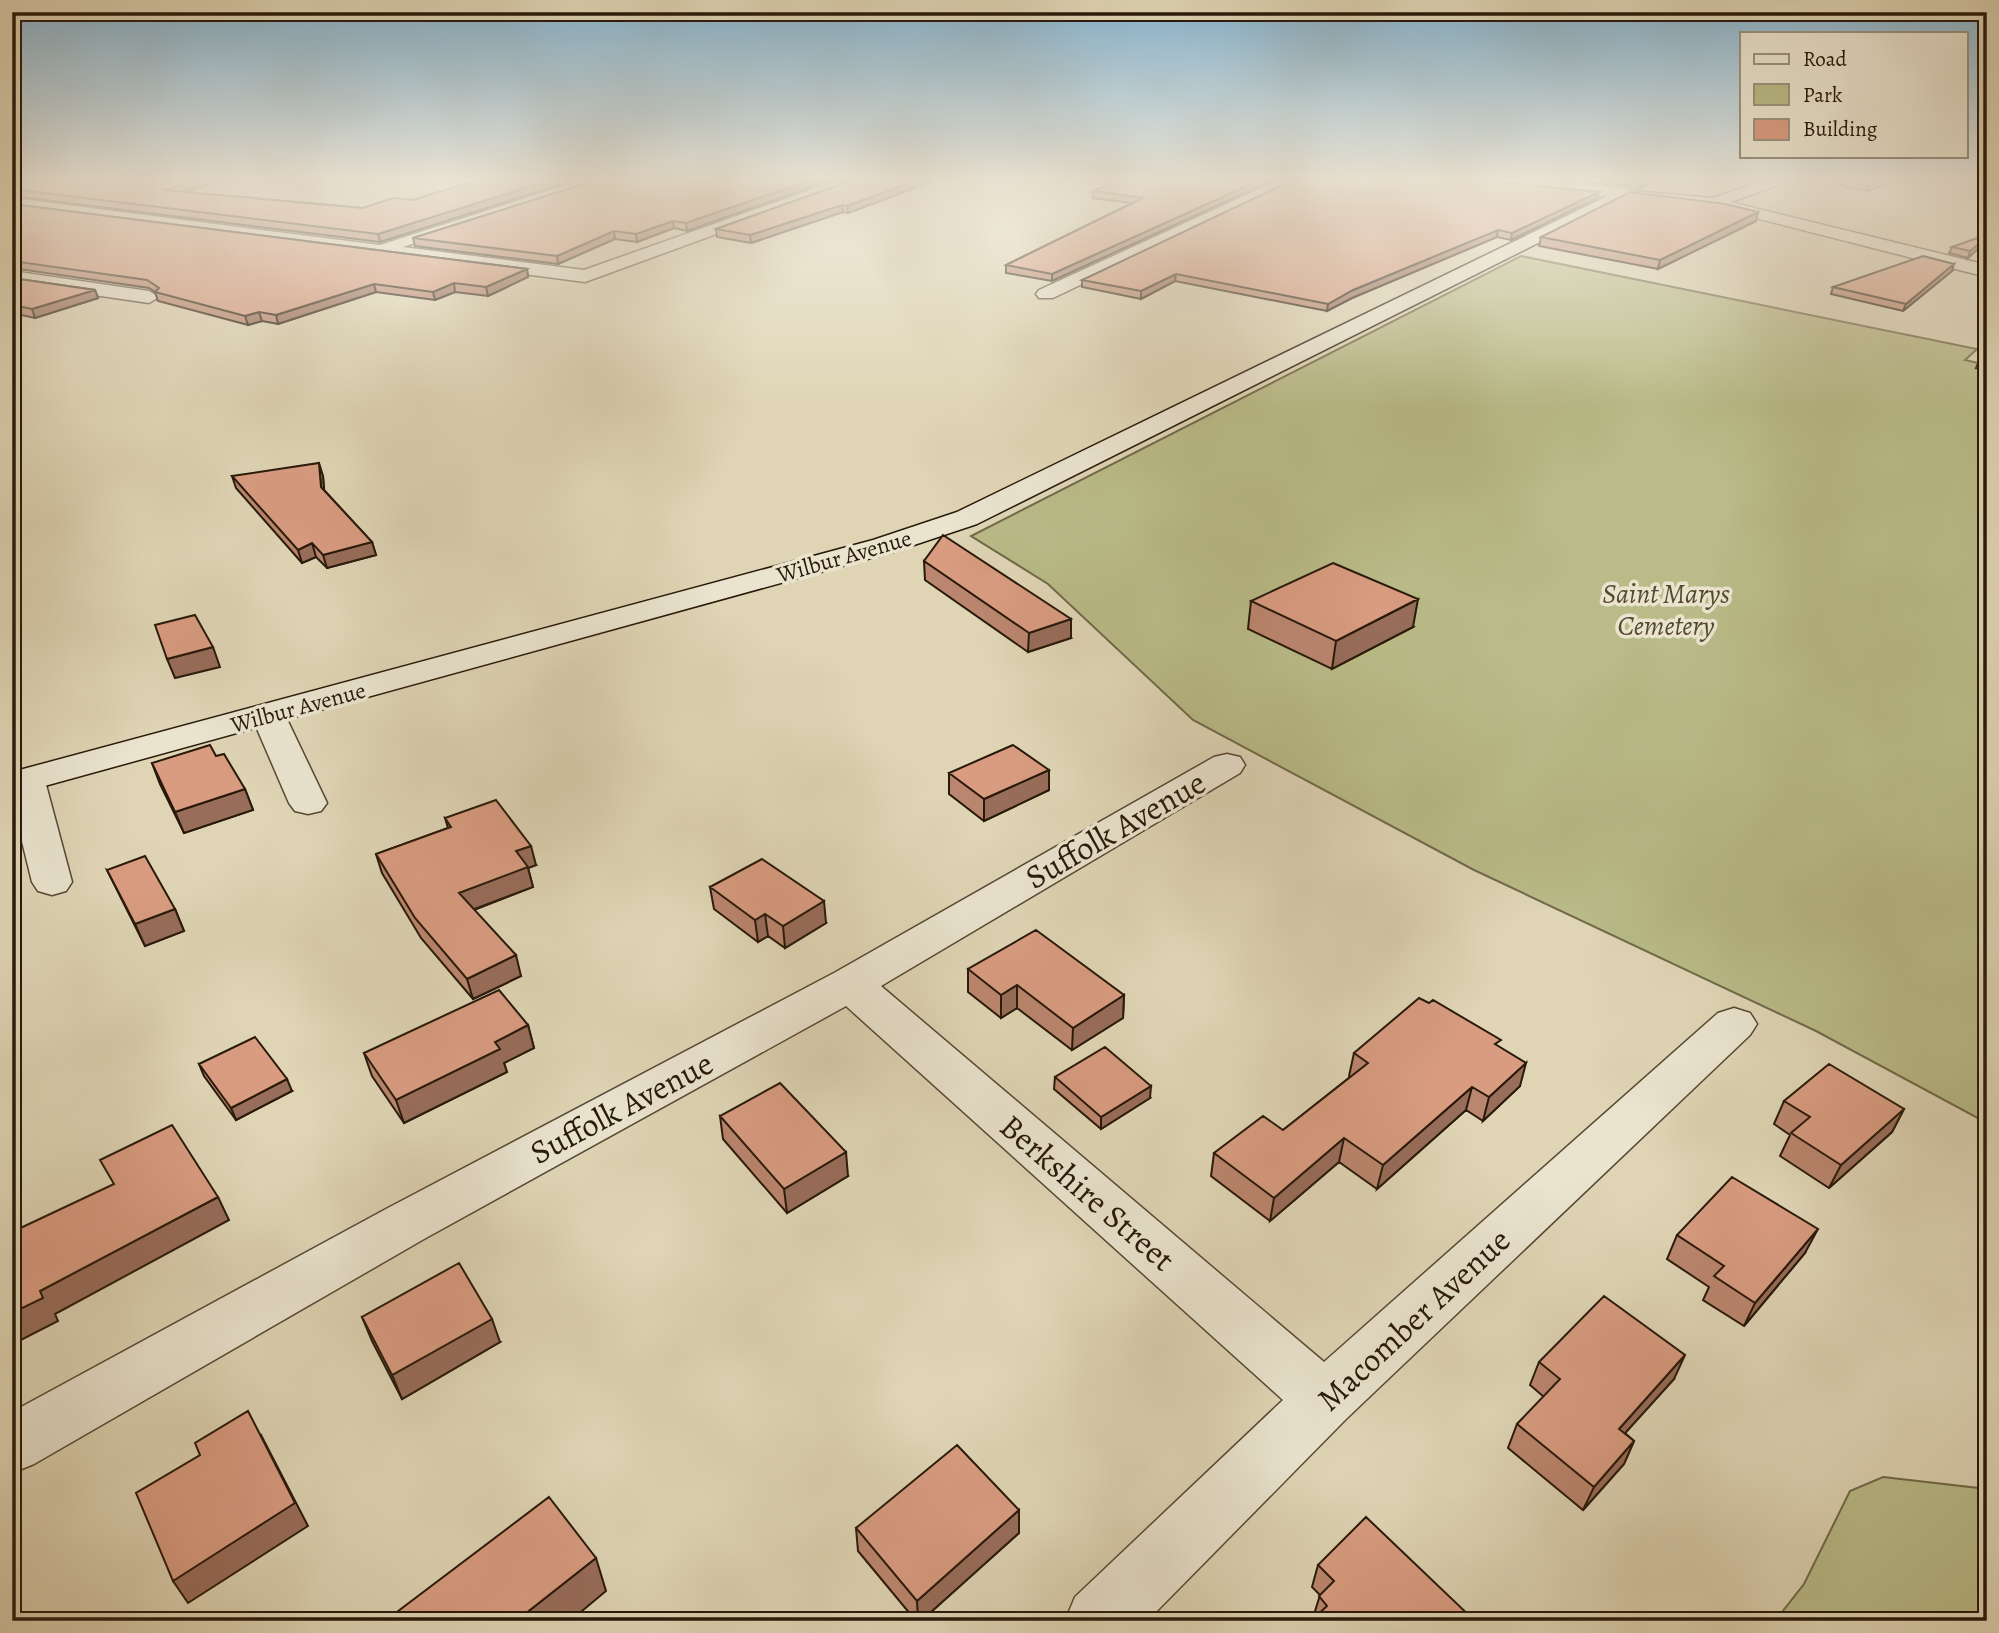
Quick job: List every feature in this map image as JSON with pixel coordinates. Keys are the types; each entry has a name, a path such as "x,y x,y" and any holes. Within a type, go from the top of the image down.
{"street":[{"path":"433,256 585,276 640,256"},
{"path":"1046,294 1127,256"},
{"name":"Wilbur Avenue","path":"19,783 883,546 967,518 1498,256"},
{"path":"1928,256 1987,271"},
{"path":"12,277 149,297"},
{"path":"268,715 308,803"},
{"name":"Suffolk Avenue","path":"12,1444 405,1224 850,984 1227,765"},
{"path":"19,783 52,882"},
{"name":"Berkshire Street","path":"850,984 1325,1400"},
{"name":"Macomber Avenue","path":"1099,1621 1325,1400 1734,1024"}],"green space":[{"name":"Saint Marys Cemetery","path":"1521,256 1977,349 1965,360 1987,365 1987,1123 1816,1031 1474,870 1193,720 1048,584 971,536"},
{"path":"1883,1477 1987,1489 1987,1621 1775,1621 1804,1584 1850,1491"}],"building":[{"path":"12,256 426,256 527,269 486,287 454,283 433,292 374,284 276,315 259,312 245,316 155,292 159,288 147,280 12,261"},
{"path":"1024,256 1091,256 1052,274 1006,265"},
{"path":"1132,256 1435,256 1353,290 1328,304 1176,274 1141,291 1082,280"},
{"path":"1640,256 1668,256 1660,260"},
{"path":"1922,256 1954,264 1906,304 1833,287"},
{"path":"12,278 95,290 32,309 12,305"},
{"path":"319,463 321,487 372,542 323,555 312,543 298,550 232,476"},
{"path":"943,535 1071,619 1029,633 924,561"},
{"path":"1333,563 1418,599 1336,641 1251,601"},
{"path":"195,615 213,647 167,659 155,625"},
{"path":"210,745 216,756 224,754 245,789 175,812 152,763"},
{"path":"1013,745 1049,770 984,799 949,773"},
{"path":"496,800 531,846 516,851 528,867 459,893 516,955 467,979 415,918 376,854 451,827 445,818"},
{"path":"145,856 175,909 135,924 107,870"},
{"path":"762,859 824,901 783,926 765,914 755,920 710,887"},
{"path":"1036,930 1124,995 1073,1028 1017,985 1001,995 968,969"},
{"path":"499,990 528,1025 495,1042 500,1049 396,1100 364,1053"},
{"path":"1419,998 1429,1003 1433,1000 1501,1040 1495,1044 1526,1063 1489,1097 1472,1087 1383,1165 1344,1138 1274,1198 1214,1153 1263,1116 1283,1130 1368,1063 1354,1053"},
{"path":"255,1037 287,1079 231,1108 199,1064"},
{"path":"1105,1047 1151,1086 1101,1117 1055,1077"},
{"path":"1829,1064 1904,1109 1841,1165 1791,1133 1810,1117 1784,1101"},
{"path":"780,1083 846,1152 784,1189 720,1116"},
{"path":"172,1125 218,1197 40,1291 43,1298 12,1313 12,1232 114,1184 100,1160"},
{"path":"1732,1177 1818,1229 1755,1303 1714,1276 1724,1266 1677,1235"},
{"path":"459,1263 492,1319 392,1375 362,1317"},
{"path":"1604,1296 1685,1355 1619,1429 1634,1441 1594,1487 1517,1424 1560,1379 1539,1362"},
{"path":"248,1411 295,1503 173,1581 136,1493 200,1455 195,1443"},
{"path":"957,1445 1019,1510 917,1601 856,1528"},
{"path":"549,1497 596,1558 516,1621 385,1621"},
{"path":"1366,1517 1475,1621 1313,1621 1327,1606 1319,1596 1334,1581 1318,1565"}]}
